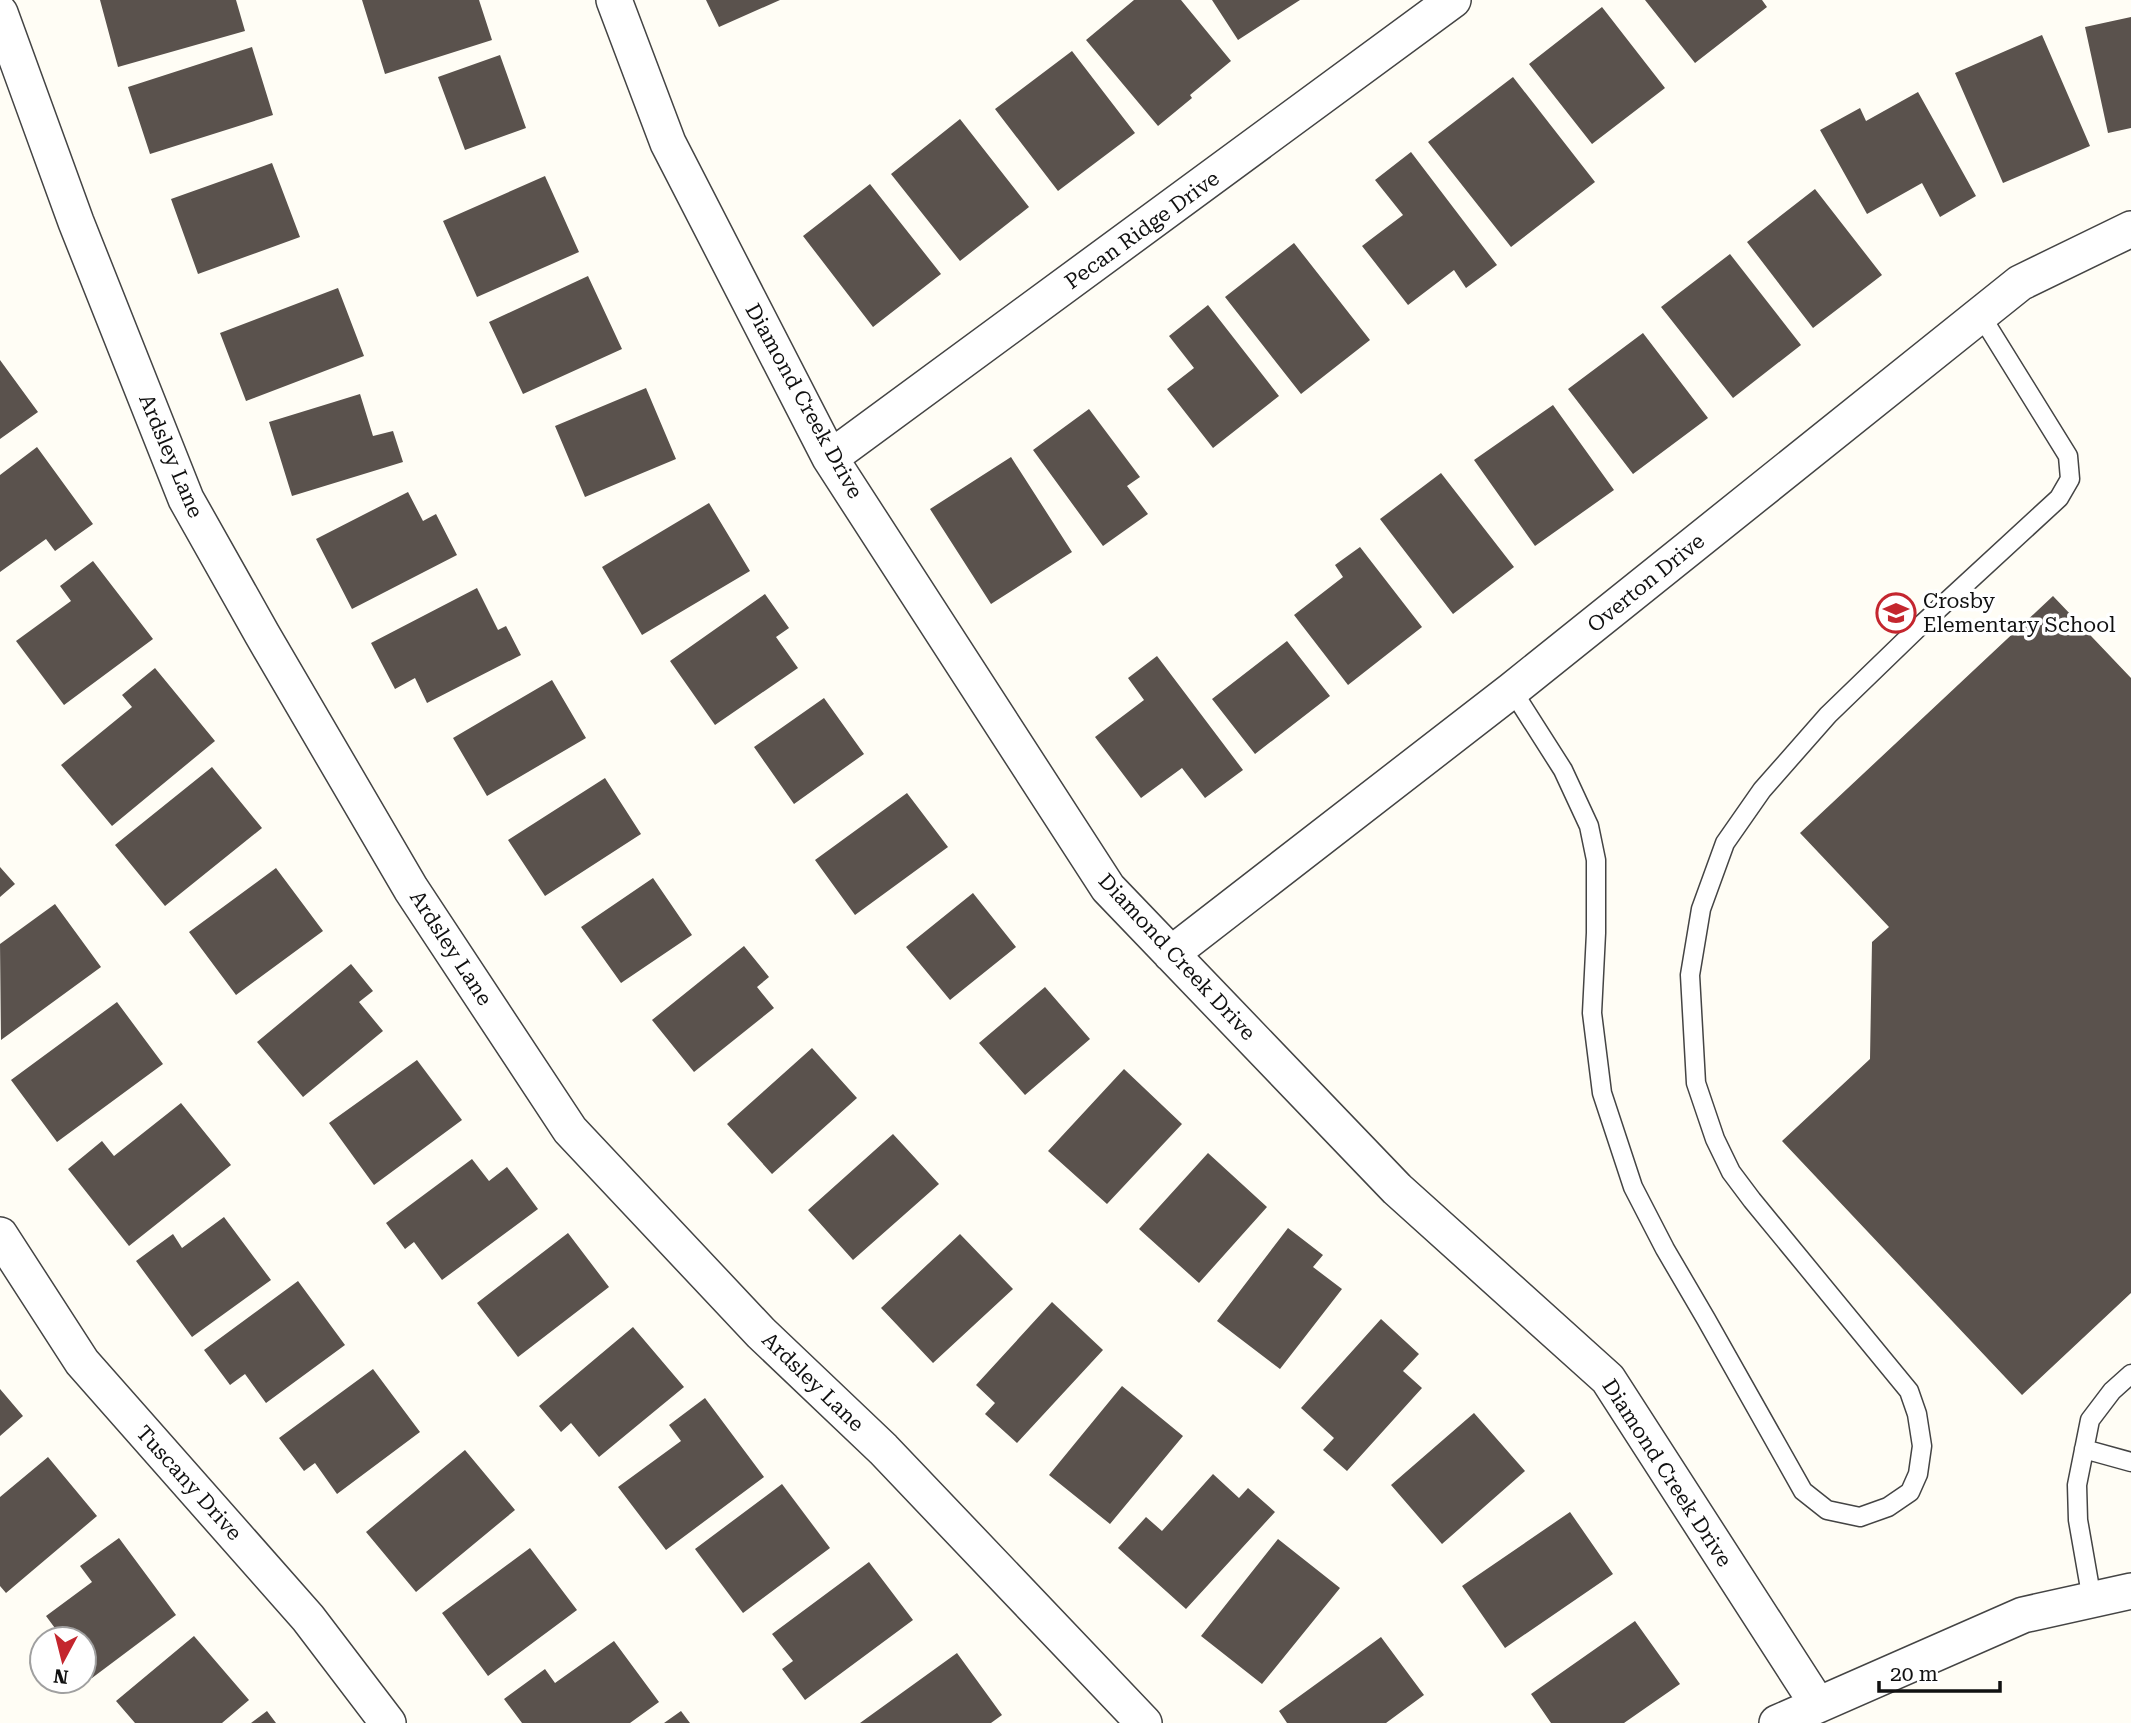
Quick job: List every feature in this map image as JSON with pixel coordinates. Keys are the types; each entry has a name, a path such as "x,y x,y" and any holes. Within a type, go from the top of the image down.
{"street":[{"name":"Diamond Creek Drive","path":"614,0 668,143 830,458 1108,888 1397,1189 1608,1379 1818,1705"},
{"name":"Pecan Ridge Drive","path":"830,458 1453,0"},
{"name":"Ardsley Lane","path":"0,13 76,222 186,499 411,888 570,1130 761,1333 883,1449 1144,1723"},
{"name":"Overton Drive","path":"1171,954 1512,690 2020,283 2131,229"},
{"name":"Tuscany Drive","path":"0,1235 82,1362 308,1618 388,1723"},
{"path":"1777,1723 2023,1615 2131,1591"}],"lane":[{"path":"1512,690 1563,770 1589,826 1596,860 1592,1013 1602,1093 1633,1187 1665,1249 1803,1491 1827,1510 1860,1517 1888,1507 1910,1492 1918,1474 1922,1446 1917,1414 1909,1391 1731,1172 1715,1139 1696,1083 1690,975 1701,909 1725,843 1762,790 1828,715 2059,498 2070,479 2068,456 1980,314"},
{"path":"2091,1600 2078,1520 2077,1485 2090,1420 2112,1391 2131,1374"},
{"path":"2084,1449 2131,1462"}],"building":[{"path":"100,0 236,0 245,31 118,67"},
{"path":"362,0 479,0 492,40 385,74"},
{"path":"706,0 780,0 719,27"},
{"path":"1134,0 1181,0 1231,61 1158,126 1086,40"},
{"path":"1212,0 1300,0 1238,40"},
{"path":"1645,0 1762,0 1767,7 1695,63"},
{"path":"1602,7 1665,88 1592,144 1529,64"},
{"path":"2131,17 2131,128 2108,133 2085,27"},
{"path":"2042,35 2090,146 2003,183 1955,73"},
{"path":"252,47 273,115 150,154 128,87"},
{"path":"1072,51 1135,133 1058,191 995,109"},
{"path":"500,55 526,128 465,150 438,77"},
{"path":"1513,77 1595,182 1511,247 1428,142"},
{"path":"1918,92 1976,196 1940,217 1922,183 1867,214 1820,130 1860,108 1866,121"},
{"path":"960,119 1029,207 960,261 891,174"},
{"path":"1411,152 1497,265 1466,288 1454,270 1408,305 1362,246 1403,215 1375,180"},
{"path":"272,163 300,237 198,274 171,199"},
{"path":"545,176 579,252 477,297 443,221"},
{"path":"870,184 941,274 873,327 803,236"},
{"path":"1815,189 1882,275 1813,328 1747,242"},
{"path":"1294,243 1370,340 1301,394 1225,297"},
{"path":"1730,254 1801,345 1733,398 1661,307"},
{"path":"588,276 622,349 523,394 489,322"},
{"path":"338,288 364,356 246,401 220,333"},
{"path":"1208,305 1279,396 1213,448 1167,389 1194,368 1169,336"},
{"path":"1643,333 1708,418 1633,474 1568,389"},
{"path":"0,360 38,412 0,439"},
{"path":"646,388 676,459 585,497 555,426"},
{"path":"360,394 373,436 393,431 403,462 292,496 269,422"},
{"path":"1553,405 1614,490 1535,546 1474,460"},
{"path":"1089,409 1140,477 1127,486 1148,514 1103,546 1033,450"},
{"path":"37,447 93,524 55,551 46,539 0,572 0,475"},
{"path":"1011,457 1072,552 991,604 930,509"},
{"path":"1441,473 1514,567 1453,614 1380,519"},
{"path":"408,492 423,521 436,514 457,555 352,609 316,539"},
{"path":"709,503 750,571 642,635 602,567"},
{"path":"1360,547 1422,627 1348,685 1294,615 1343,577 1335,565"},
{"path":"93,561 153,639 64,705 16,641 71,601 60,586"},
{"path":"477,588 498,630 506,626 521,655 427,703 415,678 395,689 371,643"},
{"path":"765,594 789,628 776,637 798,668 715,725 670,661"},
{"path":"2053,596 2131,678 2131,1293 2022,1395 1782,1141 1870,1059 1872,942 1889,927 1800,833"},
{"path":"1287,641 1330,696 1255,754 1212,699"},
{"path":"1157,656 1243,770 1205,798 1182,768 1141,798 1095,737 1144,700 1128,678"},
{"path":"155,668 215,741 112,826 61,765 132,707 122,695"},
{"path":"552,680 586,738 487,796 453,738"},
{"path":"824,698 864,754 794,804 754,747"},
{"path":"212,767 262,828 165,906 115,845"},
{"path":"605,778 641,834 545,896 508,840"},
{"path":"907,793 948,847 855,915 815,860"},
{"path":"0,867 15,884 0,897"},
{"path":"276,868 323,931 236,995 189,932"},
{"path":"653,878 692,935 621,983 581,927"},
{"path":"973,893 1016,947 950,1000 906,947"},
{"path":"55,904 101,967 1,1040 0,944"},
{"path":"744,946 769,977 757,987 774,1008 694,1072 652,1020"},
{"path":"351,964 373,991 359,1002 383,1031 303,1097 257,1042"},
{"path":"1045,987 1090,1039 1025,1095 979,1043"},
{"path":"117,1002 163,1064 57,1142 11,1080"},
{"path":"812,1048 857,1098 772,1174 727,1124"},
{"path":"417,1060 462,1120 374,1185 329,1123"},
{"path":"1124,1069 1182,1124 1107,1204 1048,1151"},
{"path":"181,1103 231,1165 129,1246 68,1169 102,1141 114,1156"},
{"path":"893,1134 939,1184 853,1260 808,1210"},
{"path":"1208,1153 1267,1207 1199,1283 1139,1229"},
{"path":"472,1159 489,1181 507,1167 538,1209 442,1280 414,1242 405,1249 386,1223"},
{"path":"224,1217 271,1280 192,1337 136,1261 173,1234 182,1248"},
{"path":"1288,1228 1323,1255 1313,1267 1342,1289 1280,1369 1217,1321"},
{"path":"568,1233 609,1287 518,1357 477,1303"},
{"path":"960,1234 1013,1289 933,1363 881,1308"},
{"path":"298,1281 345,1345 266,1403 245,1374 230,1385 204,1350"},
{"path":"1052,1302 1103,1350 1017,1443 985,1414 995,1403 976,1385"},
{"path":"1381,1319 1419,1354 1403,1371 1422,1388 1347,1471 1323,1450 1334,1438 1301,1408"},
{"path":"633,1327 684,1387 599,1457 571,1423 561,1432 539,1406"},
{"path":"373,1369 420,1432 337,1494 315,1463 304,1471 279,1438"},
{"path":"1122,1386 1183,1436 1110,1524 1049,1475"},
{"path":"0,1389 23,1416 0,1436"},
{"path":"705,1398 764,1477 666,1550 618,1487 681,1441 669,1425"},
{"path":"1474,1413 1525,1471 1442,1544 1391,1485"},
{"path":"465,1450 515,1510 416,1592 366,1532"},
{"path":"48,1457 97,1516 6,1593 0,1586 0,1497"},
{"path":"1213,1474 1239,1498 1248,1488 1275,1512 1186,1609 1118,1548 1146,1517 1162,1531"},
{"path":"782,1484 830,1548 743,1613 695,1549"},
{"path":"1570,1512 1613,1574 1505,1648 1462,1586"},
{"path":"119,1538 176,1615 98,1674 98,1625 53,1625 46,1616 92,1582 80,1566"},
{"path":"1278,1539 1340,1588 1262,1684 1201,1636"},
{"path":"530,1548 577,1610 488,1676 442,1613"},
{"path":"869,1562 913,1620 805,1700 782,1669 793,1661 772,1634"},
{"path":"1635,1621 1680,1684 1624,1723 1551,1723 1531,1694"},
{"path":"194,1636 249,1700 222,1723 135,1723 116,1701"},
{"path":"1381,1637 1424,1695 1386,1723 1287,1723 1279,1711"},
{"path":"614,1641 659,1702 630,1723 522,1723 504,1699 545,1669 555,1683"},
{"path":"957,1653 1002,1715 991,1723 860,1723"},
{"path":"267,1711 276,1723 251,1723"},
{"path":"681,1711 690,1723 664,1723"}],"place":[{"name":"Crosby Elementary School","path":"1896,613"}]}
